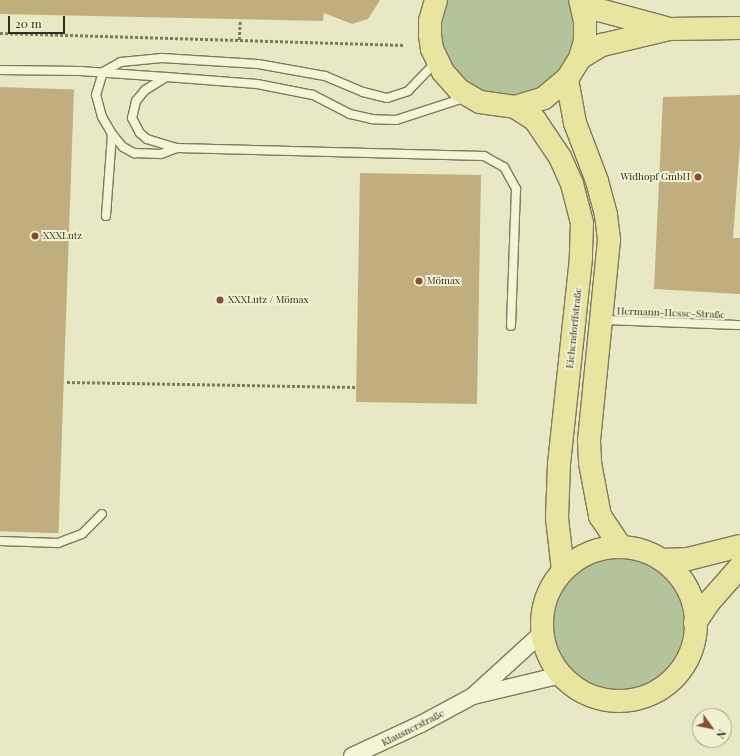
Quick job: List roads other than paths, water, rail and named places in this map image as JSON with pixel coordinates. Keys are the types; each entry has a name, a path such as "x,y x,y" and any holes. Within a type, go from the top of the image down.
{"main road":[{"path":"436,0 430,21 430,35 437,62 450,82 469,97 491,105 515,107 544,98 567,79 580,58 585,27 580,1"},
{"path":"580,1 599,10 669,28"},
{"path":"580,58 602,45 669,28 740,28"},
{"path":"567,79 575,123 597,181 606,215 609,240 589,441 590,463 600,516 621,547"},
{"name":"Eichendorffstraße","path":"515,107 535,120 560,157 572,184 582,223 581,258 559,465 557,518 563,571"},
{"path":"662,560 688,559 740,546"},
{"path":"621,547 642,550 662,560 678,574 689,592 695,623 693,643 686,661 667,684 650,694 632,700 603,699 576,688 561,675 548,655 542,633 546,600 563,571 589,553 621,547"},
{"path":"695,623 710,601 740,567"}],"street":[{"name":"Klausnerstraße","path":"352,756 408,731 473,696 542,633"},
{"name":"Klausnerstraße","path":"473,696 561,675"}],"lane":[{"path":"178,148 162,154 134,153 123,147 112,134 102,117 96,95 104,72 122,62 162,58 258,64 324,76 363,92 387,98 408,91 437,62"},
{"path":"0,70 104,72 257,84 313,95 350,114 396,120 420,114 447,102 469,97"},
{"path":"166,77 145,90 136,101 132,118 140,133 147,139 178,148 484,156 504,166 516,189 511,326"},
{"path":"106,216 112,134"},
{"name":"Hermann-Hesse-Straße","path":"602,320 740,325"},
{"path":"0,541 58,543 82,534 102,514"}],"place":[{"name":"Widhopf GmbH","path":"698,177"},
{"name":"XXXLutz","path":"35,236"},
{"name":"Mömax","path":"419,281"},
{"name":"XXXLutz / Mömax","path":"220,300"}]}
